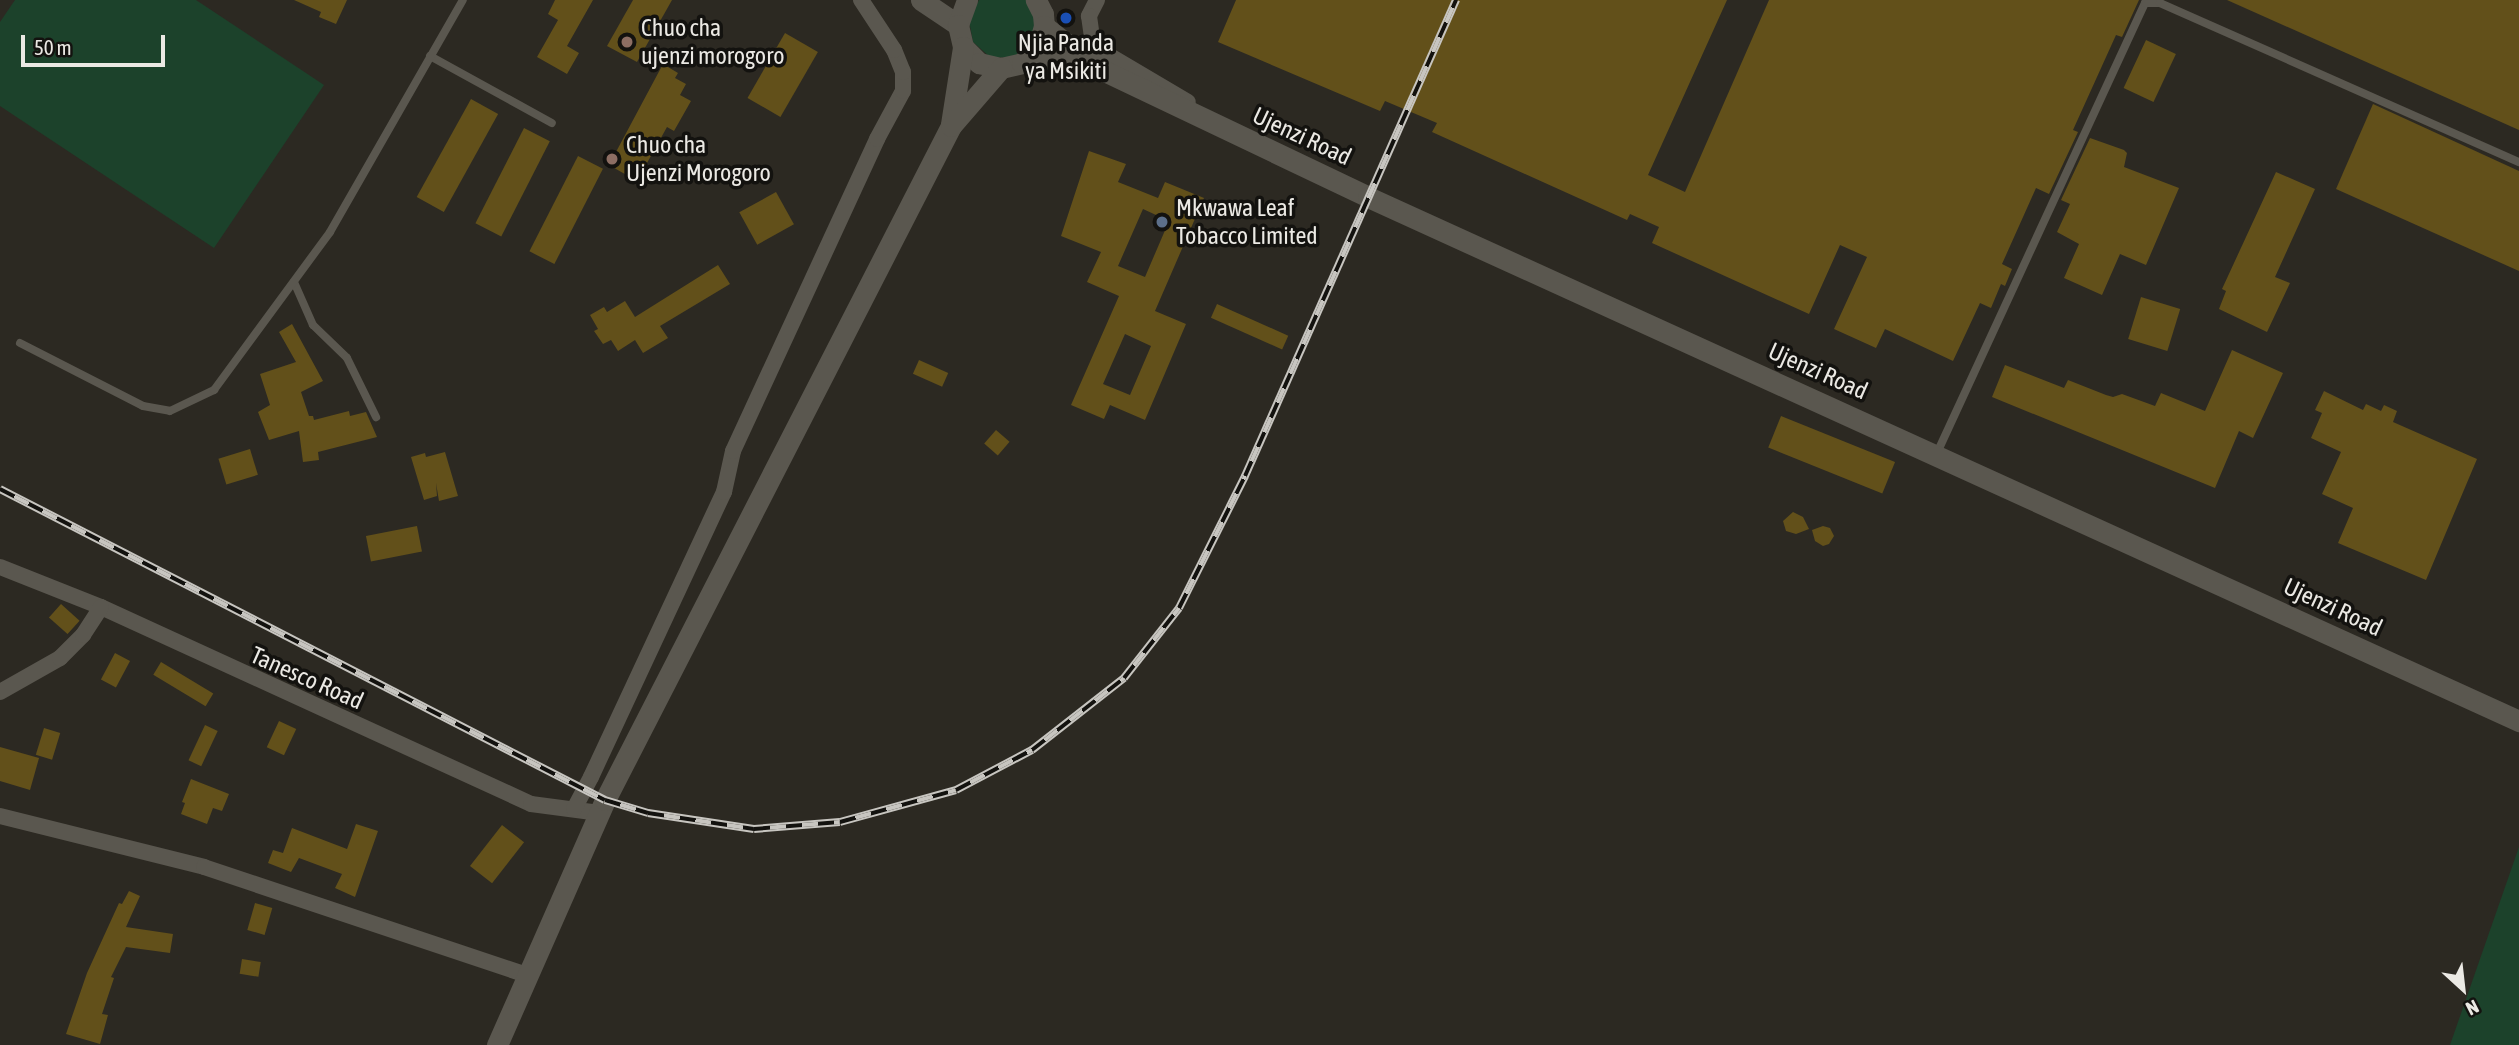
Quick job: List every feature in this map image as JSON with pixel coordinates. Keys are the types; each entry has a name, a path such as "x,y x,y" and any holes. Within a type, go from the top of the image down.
{"street":[{"path":"574,809 592,777 724,492 733,451 877,139 903,91 903,72 894,50 861,0"},
{"path":"921,0 958,25"},
{"path":"951,126 963,47 958,25 967,0"},
{"path":"1097,0 1089,16 1093,46 1273,152"},
{"path":"963,47 979,63 1001,68 1022,63 1031,56 1042,37 1044,26 1038,1"},
{"path":"1044,26 1096,67"},
{"path":"1031,56 1096,67"},
{"name":"Ujenzi Road","path":"1096,67 1273,152 2519,721"},
{"path":"497,1045 530,976 599,813 951,126 1001,68"},
{"name":"Tanesco Road","path":"0,567 102,607 531,804 599,813"},
{"path":"0,692 60,658 83,635 102,607"},
{"path":"0,816 204,867 530,976"}],"lane":[{"path":"20,343 143,406 170,411 214,390 330,232 463,0"},
{"path":"1937,454 2145,3 2160,3 2519,162"},
{"path":"430,55 552,123"},
{"path":"294,282 313,325 348,358 376,417"}],"green space":[{"path":"15,0 196,0 324,85 214,248 0,106 0,22"},
{"path":"979,0 1026,0 1035,14 1036,35 1013,58 990,57 973,42 969,20"},
{"path":"2519,847 2519,1045 2450,1045"}],"building":[{"path":"294,0 347,0 336,24 319,17 321,12"},
{"path":"555,0 593,0 567,46 579,53 567,74 537,57 558,20 548,14"},
{"path":"633,0 672,0 637,62 607,46"},
{"path":"1236,0 1727,0 1648,175 1685,192 1769,0 2139,0 2122,37 2116,35 2073,130 2078,132 2049,194 2036,188 2002,264 2012,269 2005,286 2001,284 1991,308 1980,303 1953,361 1885,329 1876,348 1834,329 1867,257 1840,245 1809,314 1652,243 1659,227 1630,214 1627,220 1432,132 1437,123 1385,101 1380,111 1218,42"},
{"path":"2227,0 2519,0 2519,130"},
{"path":"785,33 818,52 780,117 748,98"},
{"path":"2146,40 2176,54 2154,102 2124,88"},
{"path":"663,64 678,73 675,78 686,84 680,95 691,101 674,131 667,127 637,181 609,165"},
{"path":"471,99 498,114 444,212 417,197"},
{"path":"2373,104 2519,171 2519,271 2336,189"},
{"path":"524,128 550,141 501,237 475,223"},
{"path":"2090,138 2124,150 2127,153 2124,167 2179,188 2146,265 2120,254 2102,295 2064,278 2079,244 2057,232 2070,204 2061,200"},
{"path":"1089,151 1126,164 1118,182 1158,198 1165,182 1204,198 1155,311 1186,324 1145,420 1110,405 1104,419 1071,405 1119,296 1087,282 1101,252 1061,236","holes":["1143,209 1169,221 1145,277 1118,266","1125,334 1151,346 1130,395 1103,384"]},
{"path":"578,156 603,169 554,264 529,251"},
{"path":"2276,172 2315,189 2275,277 2290,283 2267,332 2219,309 2226,291 2222,289"},
{"path":"776,192 794,224 757,245 739,212"},
{"path":"718,265 730,284 660,326 668,338 643,353 635,340 618,351 611,340 603,344 594,331 598,329 590,315 604,307 607,312 625,301 635,317"},
{"path":"2141,297 2180,309 2167,351 2128,339"},
{"path":"1217,304 1288,336 1282,349 1211,318"},
{"path":"292,324 323,381 301,392 309,416 313,416 314,420 349,411 350,416 366,412 377,437 318,452 319,460 303,462 299,431 269,440 258,412 270,405 260,374 296,362 279,332"},
{"path":"2232,350 2283,373 2253,438 2239,431 2215,488 1992,397 2005,365 2064,388 2068,380 2106,395 2113,397 2122,394 2155,406 2161,393 2205,411"},
{"path":"919,360 948,373 942,387 913,374"},
{"path":"2324,391 2363,410 2366,404 2381,411 2384,405 2397,411 2393,422 2477,459 2426,580 2338,543 2353,508 2322,494 2341,452 2311,438 2322,413 2315,410"},
{"path":"1781,416 1895,462 1882,494 1768,448"},
{"path":"996,430 1010,442 998,455 984,444"},
{"path":"250,449 258,475 226,484 218,459"},
{"path":"445,452 458,496 439,501 436,483 437,496 424,500 411,457 425,453 426,457"},
{"path":"1793,512 1803,517 1809,529 1796,534 1786,531 1783,521"},
{"path":"417,526 422,552 371,561 366,536"},
{"path":"1823,526 1830,528 1834,536 1829,544 1823,546 1815,541 1812,530"},
{"path":"61,604 80,621 68,634 49,617"},
{"path":"115,653 130,661 116,687 101,679"},
{"path":"161,662 213,693 206,706 153,675"},
{"path":"279,721 296,729 284,755 267,747"},
{"path":"205,725 218,731 201,766 189,760"},
{"path":"44,728 60,733 52,760 36,755"},
{"path":"0,747 39,758 30,790 0,781"},
{"path":"191,779 229,794 222,811 213,808 207,824 181,814 185,803 182,802"},
{"path":"356,824 378,831 355,897 335,888 342,874 299,858 291,872 268,863 273,850 283,853 292,828 347,849"},
{"path":"502,825 524,842 492,883 470,866"},
{"path":"129,891 140,896 126,927 173,934 170,953 126,947 111,977 114,978 102,1014 108,1015 100,1044 66,1034 87,973 119,903 122,904"},
{"path":"255,903 272,908 265,935 247,930"},
{"path":"242,959 261,962 258,977 240,974"}],"railway":[{"path":"0,489 605,800 648,813 754,829 840,822 956,790 1032,750 1124,678 1179,608 1245,476 1456,0"}],"place":[{"name":"Njia Panda ya Msikiti","path":"1066,18"},
{"name":"Chuo cha ujenzi morogoro","path":"627,42"},
{"name":"Chuo cha Ujenzi Morogoro","path":"612,159"},
{"name":"Mkwawa Leaf Tobacco Limited","path":"1162,222"}]}
